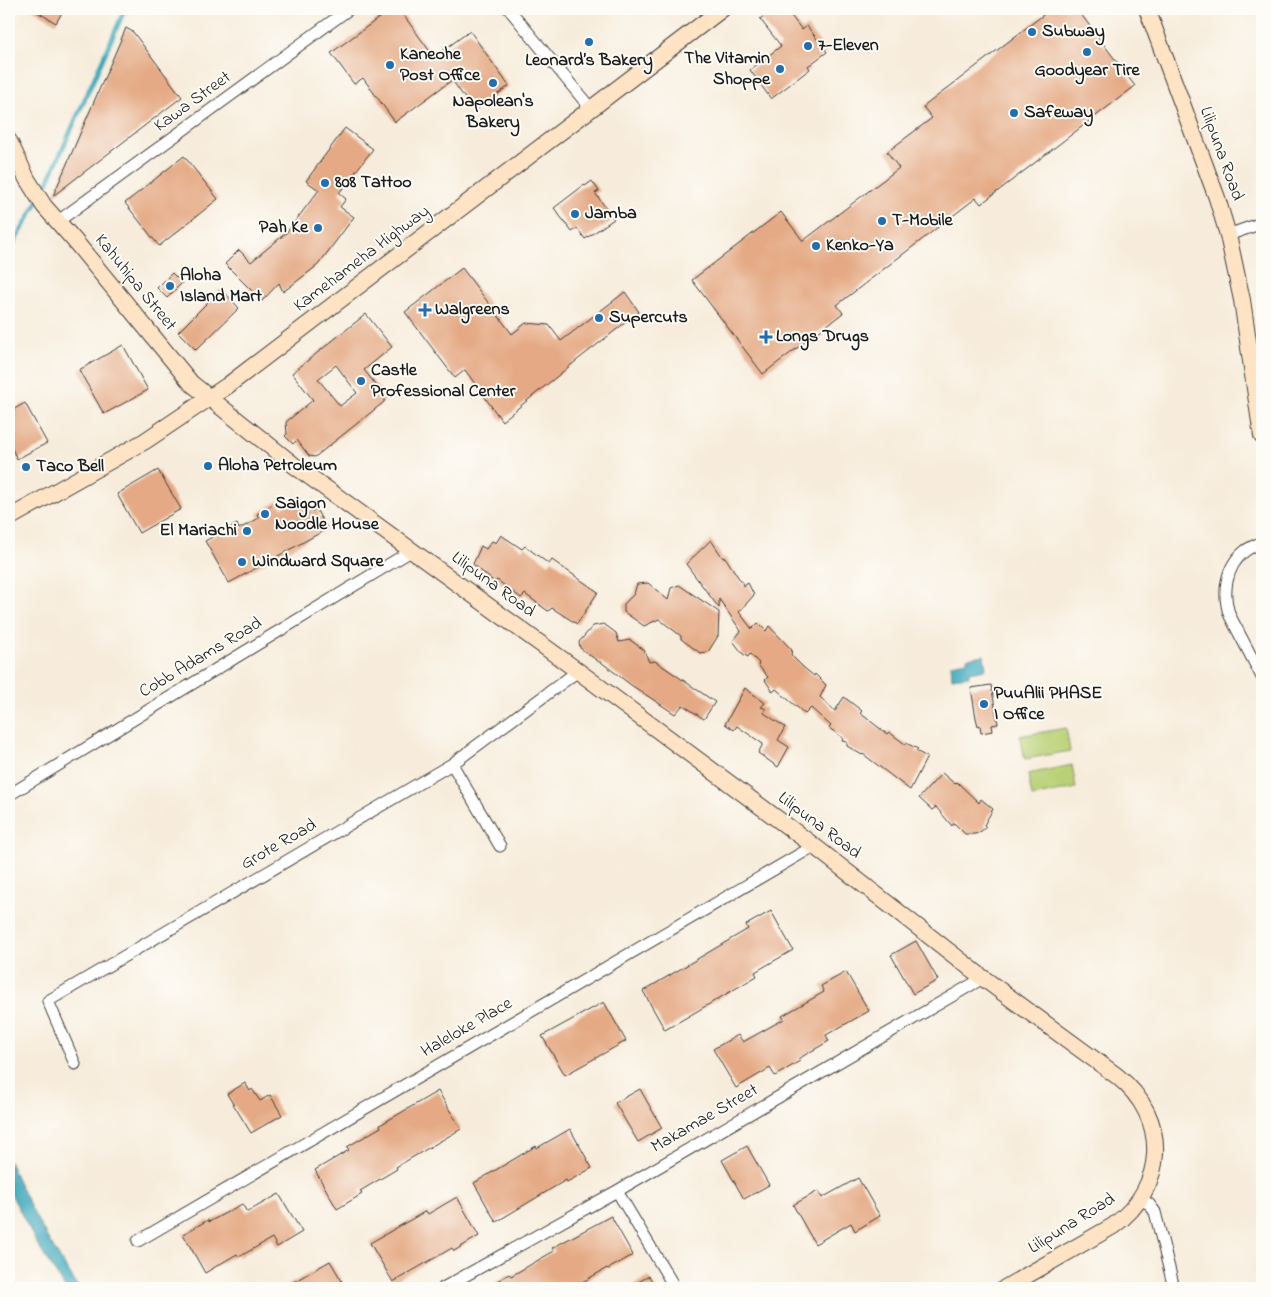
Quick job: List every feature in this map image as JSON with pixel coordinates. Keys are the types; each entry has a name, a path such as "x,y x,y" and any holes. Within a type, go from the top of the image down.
{"street":[{"name":"Kawa Street","path":"56,222 348,9"},
{"path":"509,9 591,109"},
{"name":"Kamehameha Highway","path":"9,518 145,441 211,397 722,9"},
{"name":"Lilipuna Road","path":"1147,9 1217,198 1228,235 1242,300 1262,436"},
{"name":"Kahuhipa Street","path":"9,141 27,179 56,222 74,240 191,382 251,432"},
{"path":"1228,235 1262,223"},
{"name":"Lilipuna Road","path":"251,432 814,846 983,978 1117,1076 1135,1092 1152,1124 1156,1149 1152,1175 1141,1199 1124,1218 1113,1226 1005,1288"},
{"path":"1262,542 1246,550 1234,564 1229,572 1225,590 1230,616 1262,677"},
{"name":"Cobb Adams Road","path":"9,795 411,551"},
{"name":"Grote Road","path":"75,1064 48,1001 452,764 578,671"},
{"path":"452,764 500,846"},
{"name":"Haleloke Place","path":"138,1241 814,846"},
{"name":"Makamae Street","path":"443,1288 617,1191 983,978"},
{"path":"617,1191 675,1288"},
{"path":"1141,1199 1149,1204 1155,1212 1174,1288"}],"green space":[{"path":"1066,728 1070,751 1025,759 1020,736"},
{"path":"1072,765 1076,788 1032,797 1028,774"}],"water":[{"path":"984,655 986,669 969,672 969,676 952,678 951,664 967,661 967,658"},
{"path":"9,1161 41,1226 79,1288 65,1288 38,1246 10,1192"}],"building":[{"path":"32,9 64,9 56,23"},
{"name":"Kaneohe Post Office","path":"391,9 399,9 434,57 470,31 509,86 474,111 452,80 395,122 363,78 354,84 331,53"},
{"path":"773,9 786,9 802,30 807,26 827,52 808,66 810,69 771,99 750,70 781,46 760,19"},
{"path":"1051,9 1077,9 1135,86 981,204 976,198 837,305 843,313 763,374 692,280 781,212 803,241 899,168 887,152 932,118 923,107"},
{"path":"126,28 133,32 182,97 53,196"},
{"path":"345,128 373,149 339,193 346,199 340,207 354,217 318,265 283,292 279,283 262,301 225,264 239,250 251,262 286,233 319,190 306,181"},
{"path":"184,156 218,199 159,246 125,203"},
{"path":"592,181 599,191 595,193 614,219 585,239 577,228 572,232 554,208"},
{"path":"462,268 512,334 526,323 549,325 561,341 625,292 639,312 502,421 465,370 455,378 405,312"},
{"name":"Aloha Island Mart","path":"172,273 182,283 167,298 157,288"},
{"path":"221,289 239,308 196,350 178,332"},
{"name":"Castle Professional Center","path":"366,314 392,347 364,370 385,396 384,402 315,457 309,456 297,440 293,444 285,436 287,434 286,422 313,400 292,373","holes":["336,365 357,393 340,406 318,379"]},
{"path":"123,345 148,390 104,414 79,370"},
{"path":"25,403 47,443 17,459 9,443 9,412"},
{"path":"158,470 181,509 139,533 117,494"},
{"name":"Windward Square","path":"298,498 307,514 316,509 327,529 229,583 205,541 237,524 239,529 259,518 257,514 278,501 282,508"},
{"path":"501,535 522,549 525,546 549,564 552,560 598,592 577,624 552,608 548,611 525,594 521,598 497,580 494,582 473,564 481,546 486,549 492,541 496,543"},
{"path":"711,540 744,586 748,583 754,595 739,612 752,629 758,623 766,631 769,626 792,650 791,655 826,685 820,697 835,711 844,697 862,711 860,713 887,734 889,732 905,744 918,749 916,751 927,757 910,790 863,754 847,746 847,742 842,741 843,738 829,728 831,726 811,708 805,714 776,689 773,692 765,680 768,677 758,665 759,663 750,654 748,657 743,654 733,641 741,631 719,599 719,608 686,564"},
{"path":"648,583 668,600 671,588 679,585 719,612 718,636 708,652 700,653 659,619 644,626 624,612 624,604 634,594 637,584"},
{"path":"604,624 616,633 619,642 630,640 644,650 649,662 655,661 715,702 704,719 683,705 675,714 580,648 579,642 593,626"},
{"name":"PuuAlii PHASE I Office","path":"991,685 998,724 992,725 993,731 981,733 980,725 978,726 976,718 971,688"},
{"path":"745,688 765,703 761,707 766,709 764,713 785,727 778,740 789,747 778,767 758,753 763,744 737,726 734,730 725,724"},
{"path":"942,773 955,784 957,782 979,803 981,799 993,809 984,825 986,827 980,832 965,834 954,823 952,826 936,807 932,810 919,798"},
{"path":"771,911 793,950 755,972 757,976 665,1030 643,991 748,929 746,925"},
{"path":"916,941 938,980 913,994 891,955"},
{"path":"846,972 869,1011 826,1035 829,1041 798,1059 800,1061 775,1076 770,1068 736,1088 713,1049 738,1035 743,1042 784,1019 782,1016 824,992 821,986"},
{"path":"604,1002 626,1041 565,1075 542,1036"},
{"path":"245,1083 250,1091 252,1089 260,1101 270,1095 282,1115 251,1133 227,1094"},
{"path":"640,1089 662,1128 638,1142 615,1103"},
{"path":"438,1091 461,1129 396,1167 397,1169 360,1191 362,1194 337,1209 315,1170 349,1150 347,1147 381,1127 380,1125"},
{"path":"570,1129 592,1168 567,1182 566,1180 496,1222 474,1183 536,1146 537,1148"},
{"path":"747,1146 769,1185 744,1199 722,1160"},
{"path":"858,1178 880,1216 855,1231 851,1223 815,1244 793,1205 818,1191 822,1198"},
{"path":"279,1194 302,1232 277,1247 272,1238 239,1257 237,1254 205,1273 183,1234 242,1204 247,1212"},
{"path":"457,1197 479,1236 454,1251 452,1248 393,1282 370,1243 426,1211 428,1214"},
{"path":"611,1216 633,1255 572,1288 485,1288 509,1274 511,1276 554,1251 552,1248"},
{"path":"330,1261 346,1288 283,1288"},
{"path":"649,1276 656,1288 628,1288"}],"waterway":[{"path":"42,195 125,9"},
{"path":"9,252 38,201"}],"place":[{"name":"Subway","path":"1032,32"},
{"name":"Leonard’s Bakery","path":"589,42"},
{"name":"7-Eleven","path":"808,46"},
{"name":"Goodyear Tire","path":"1087,52"},
{"name":"Kaneohe Post Office","path":"390,65"},
{"name":"The Vitamin Shoppe","path":"780,69"},
{"name":"Napolean's Bakery","path":"493,83"},
{"name":"Safeway","path":"1014,113"},
{"name":"808 Tattoo","path":"325,183"},
{"name":"Jamba","path":"575,214"},
{"name":"T-Mobile","path":"882,221"},
{"name":"Pah Ke","path":"318,228"},
{"name":"Kenko-Ya","path":"816,246"},
{"name":"Aloha Island Mart","path":"170,286"},
{"name":"Walgreens","path":"425,310"},
{"name":"Supercuts","path":"599,318"},
{"name":"Longs Drugs","path":"766,337"},
{"name":"Castle Professional Center","path":"361,381"},
{"name":"Aloha Petroleum","path":"208,466"},
{"name":"Taco Bell","path":"26,467"},
{"name":"Saigon Noodle House","path":"265,514"},
{"name":"El Mariachi","path":"247,531"},
{"name":"Windward Square","path":"242,562"},
{"name":"PuuAlii PHASE I Office","path":"984,704"}]}
